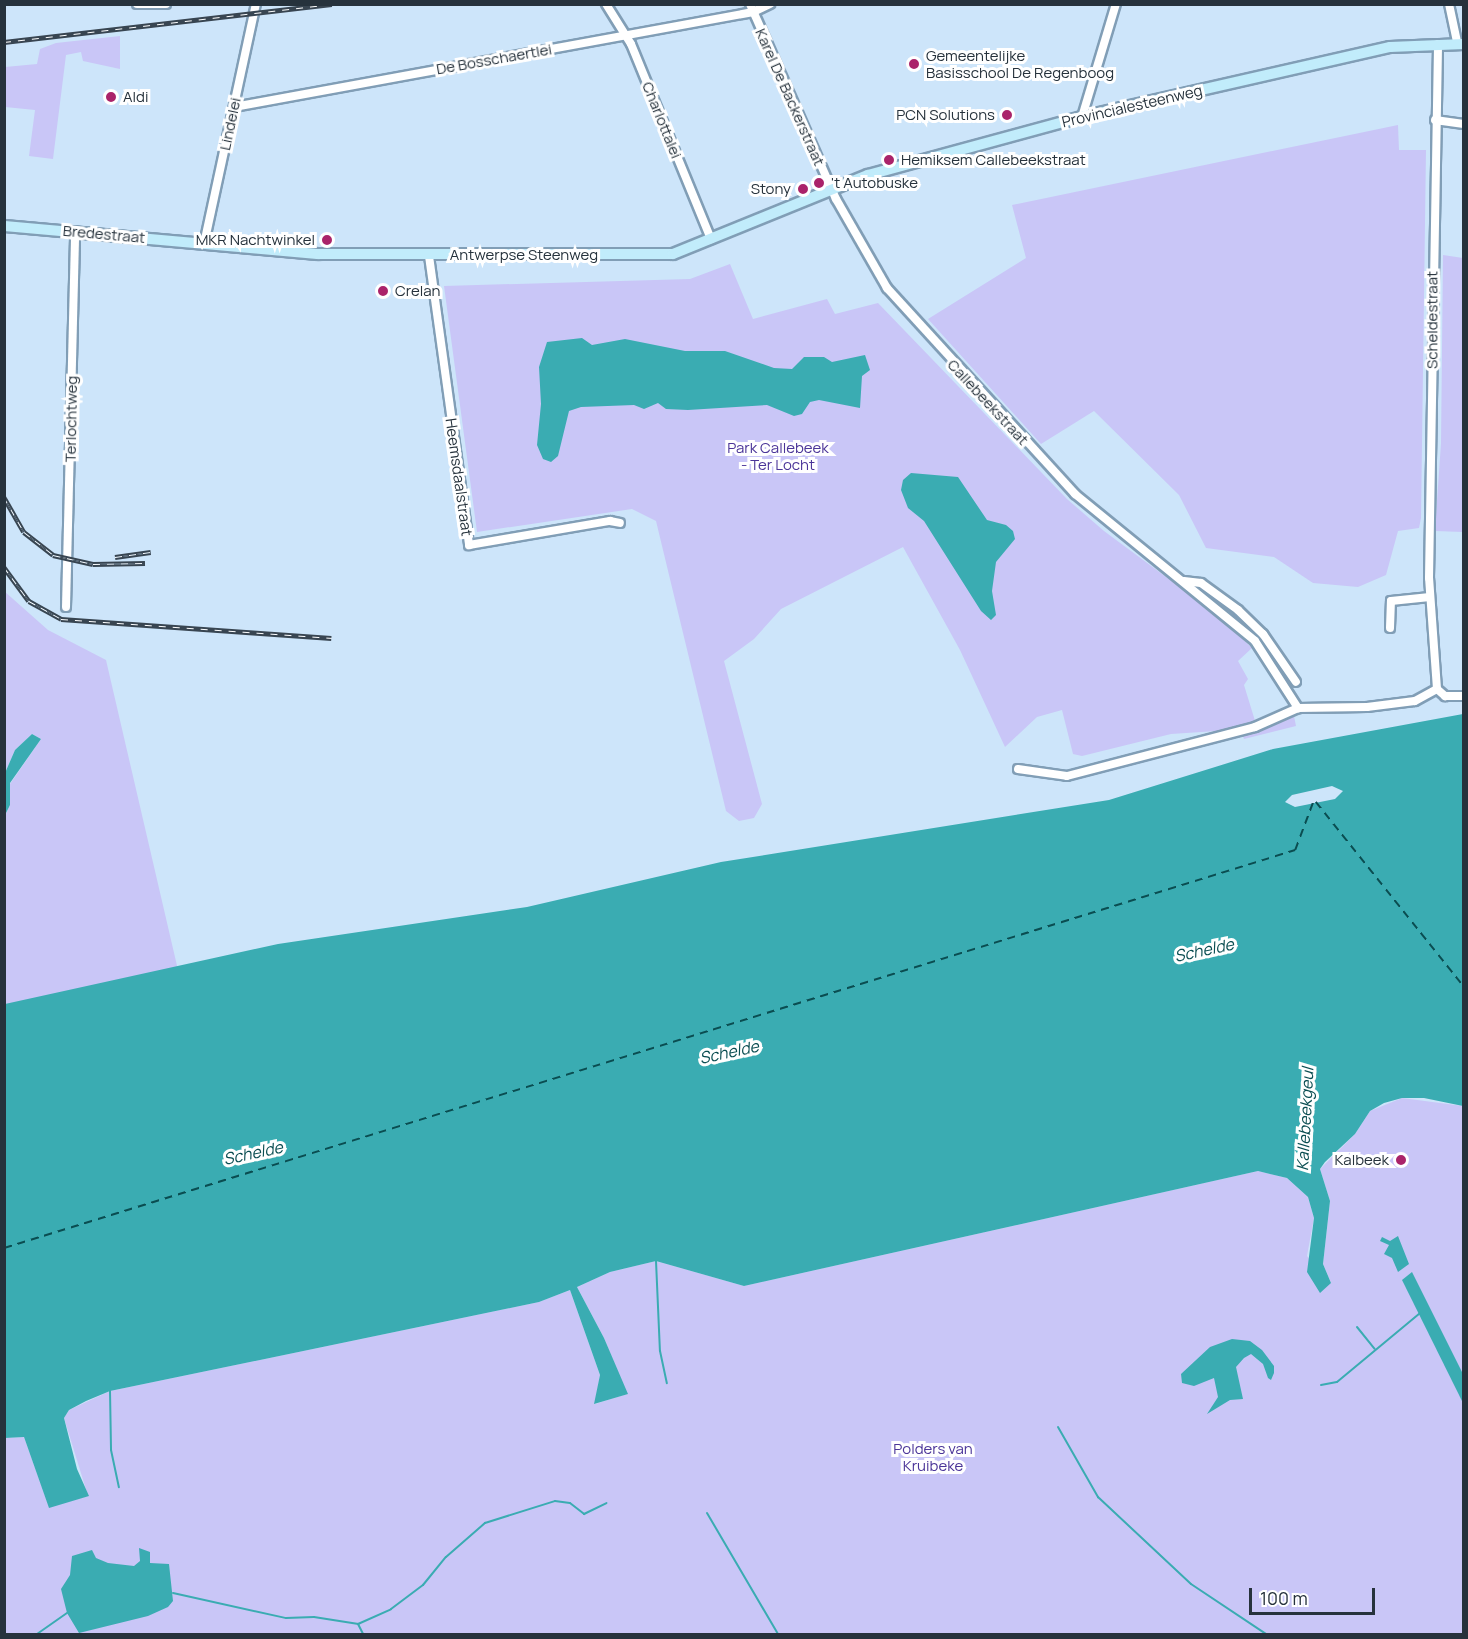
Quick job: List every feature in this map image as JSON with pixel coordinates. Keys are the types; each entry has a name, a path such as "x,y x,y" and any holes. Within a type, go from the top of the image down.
{"main road":[{"name":"Provincialesteenweg","path":"831,189 1082,117 1378,49 1460,44"},
{"name":"Antwerpse Steenweg","path":"204,244 318,254 429,256 673,254 831,189"},
{"name":"Bredestraat","path":"4,226 204,244"}],"street":[{"path":"137,4 166,4"},
{"name":"Lindelei","path":"204,244 256,4"},
{"name":"Charlottalei","path":"606,4 627,35 711,239"},
{"name":"De Bosschaertlei","path":"234,107 627,35 770,4"},
{"path":"1082,117 1116,4"},
{"path":"1449,4 1460,44"},
{"name":"Karel De Backerstraat","path":"752,8 831,189"},
{"name":"Scheldestraat","path":"1437,689 1430,597 1435,120 1438,44"},
{"path":"1435,120 1464,124"},
{"name":"Callebeekstraat","path":"831,189 874,271 954,366 1075,494 1255,641 1298,708"},
{"name":"Terlochtweg","path":"66,607 75,231"},
{"name":"Heemsdaalstraat","path":"429,256 469,545 610,521 620,523"},
{"name":"Callebeekstraat","path":"1183,581 1201,583 1238,610 1263,634 1296,682"},
{"path":"1390,628 1391,601 1430,597"},
{"path":"1018,769 1067,776 1256,727 1298,708 1367,707 1414,701 1437,689 1445,696 1464,696"}],"green space":[{"path":"120,36 120,69 83,61 81,52 66,55 53,159 29,156 35,110 5,107 5,67 37,64 40,49 56,43"},
{"path":"1398,125 1399,150 1426,150 1421,518 1419,528 1398,531 1386,575 1358,587 1313,583 1274,557 1206,548 1179,495 1094,411 1041,444 928,319 1026,258 1012,205"},
{"path":"1443,255 1463,258 1463,532 1435,531 1441,443"},
{"name":"Park Callebeek - Ter Locht","path":"730,264 753,319 827,299 835,314 878,303 1067,499 1104,531 1220,617 1252,648 1238,661 1248,679 1244,685 1256,724 1232,730 1171,734 1082,756 1073,754 1062,710 1037,717 1005,747 960,650 903,547 781,609 754,639 724,661 762,804 754,818 739,821 726,811 656,521 632,509 477,532 444,286 690,279"},
{"path":"4,591 48,630 106,660 178,970 5,1010 5,815 10,805 10,784 41,739 32,734 15,750 5,773"},
{"path":"1294,716 1296,726 1244,739 1243,736"},
{"name":"Polders van Kruibeke","path":"1402,1098 1463,1106 1463,1634 5,1634 5,1438 24,1437 49,1507 88,1496 64,1418 69,1410 110,1391 539,1302 570,1290 600,1375 595,1404 627,1394 604,1338 577,1287 610,1272 656,1261 744,1286 1258,1171 1287,1178 1308,1197 1314,1218 1307,1256 1331,1283 1323,1264 1330,1201 1320,1169 1355,1134 1370,1111"}],"water":[{"path":"582,338 592,345 625,339 685,351 725,351 774,368 792,369 804,357 824,357 832,362 865,355 870,370 862,376 860,408 819,400 810,402 802,414 794,416 767,405 688,410 666,409 658,403 644,409 634,405 581,407 569,411 558,456 551,462 543,459 537,445 541,404 539,367 547,342"},
{"path":"911,473 958,477 987,520 1006,525 1013,531 1015,539 996,562 992,591 996,615 991,620 981,611 924,521 908,508 901,490 903,480"},
{"name":"Schelde","path":"1463,714 1463,1106 1424,1098 1402,1098 1384,1103 1370,1111 1355,1134 1325,1162 1320,1169 1330,1201 1323,1264 1331,1283 1320,1293 1307,1272 1314,1218 1308,1197 1287,1178 1258,1171 744,1286 656,1261 610,1272 577,1287 604,1338 628,1394 594,1404 600,1375 570,1290 539,1302 110,1391 86,1401 69,1410 64,1418 77,1469 89,1496 49,1508 24,1437 5,1438 5,1004 278,944 527,907 721,862 1109,800 1273,749"},
{"path":"32,734 41,739 10,783 10,805 5,815 5,773 15,750"},
{"path":"1398,1236 1409,1264 1398,1272 1392,1258 1384,1254 1389,1245 1380,1241 1382,1237 1390,1241"},
{"path":"1412,1272 1463,1374 1463,1403 1402,1280"},
{"path":"1232,1339 1250,1341 1262,1350 1274,1366 1274,1373 1271,1380 1263,1364 1251,1354 1244,1358 1236,1367 1243,1399 1230,1400 1207,1414 1218,1397 1214,1378 1194,1386 1182,1383 1181,1374 1210,1347"},
{"path":"139,1548 150,1552 150,1563 169,1564 173,1601 168,1607 148,1616 79,1633 67,1613 61,1589 70,1575 72,1556 92,1550 96,1558 108,1563 134,1566 140,1561"}],"pier":[{"path":"1332,786 1343,791 1335,799 1295,807 1285,802 1292,795"}],"waterway":[{"path":"656,1261 660,1351 667,1383"},
{"path":"1321,1385 1337,1382 1420,1313"},
{"name":"Kallebeekgeul","path":"1357,1327 1375,1349"},
{"path":"110,1391 111,1450 119,1487"},
{"path":"1058,1427 1098,1497 1191,1584 1266,1634"},
{"path":"173,1593 286,1618 314,1617 358,1624 391,1609 423,1585 446,1557 485,1523 555,1501 570,1503 584,1514 607,1503"},
{"path":"707,1513 778,1634"},
{"path":"37,1634 67,1613"},
{"path":"358,1624 363,1634"}],"ferry route":[{"path":"4,1248 1295,850 1313,802"},
{"path":"1316,802 1464,987"}],"railway":[{"path":"4,42 332,4"},
{"path":"4,497 24,532 53,555 93,564 145,563"},
{"path":"115,557 151,552"},
{"path":"4,567 29,601 61,619 331,638"}],"place":[{"name":"Gemeentelijke Basisschool De Regenboog","path":"914,64"},
{"name":"Aldi","path":"111,97"},
{"name":"PCN Solutions","path":"1007,115"},
{"name":"Hemiksem Callebeekstraat","path":"889,160"},
{"name":"'t Autobuske","path":"819,183"},
{"name":"Stony","path":"803,189"},
{"name":"MKR Nachtwinkel","path":"327,240"},
{"name":"Crelan","path":"383,291"},
{"name":"Kalbeek","path":"1401,1160"}]}
